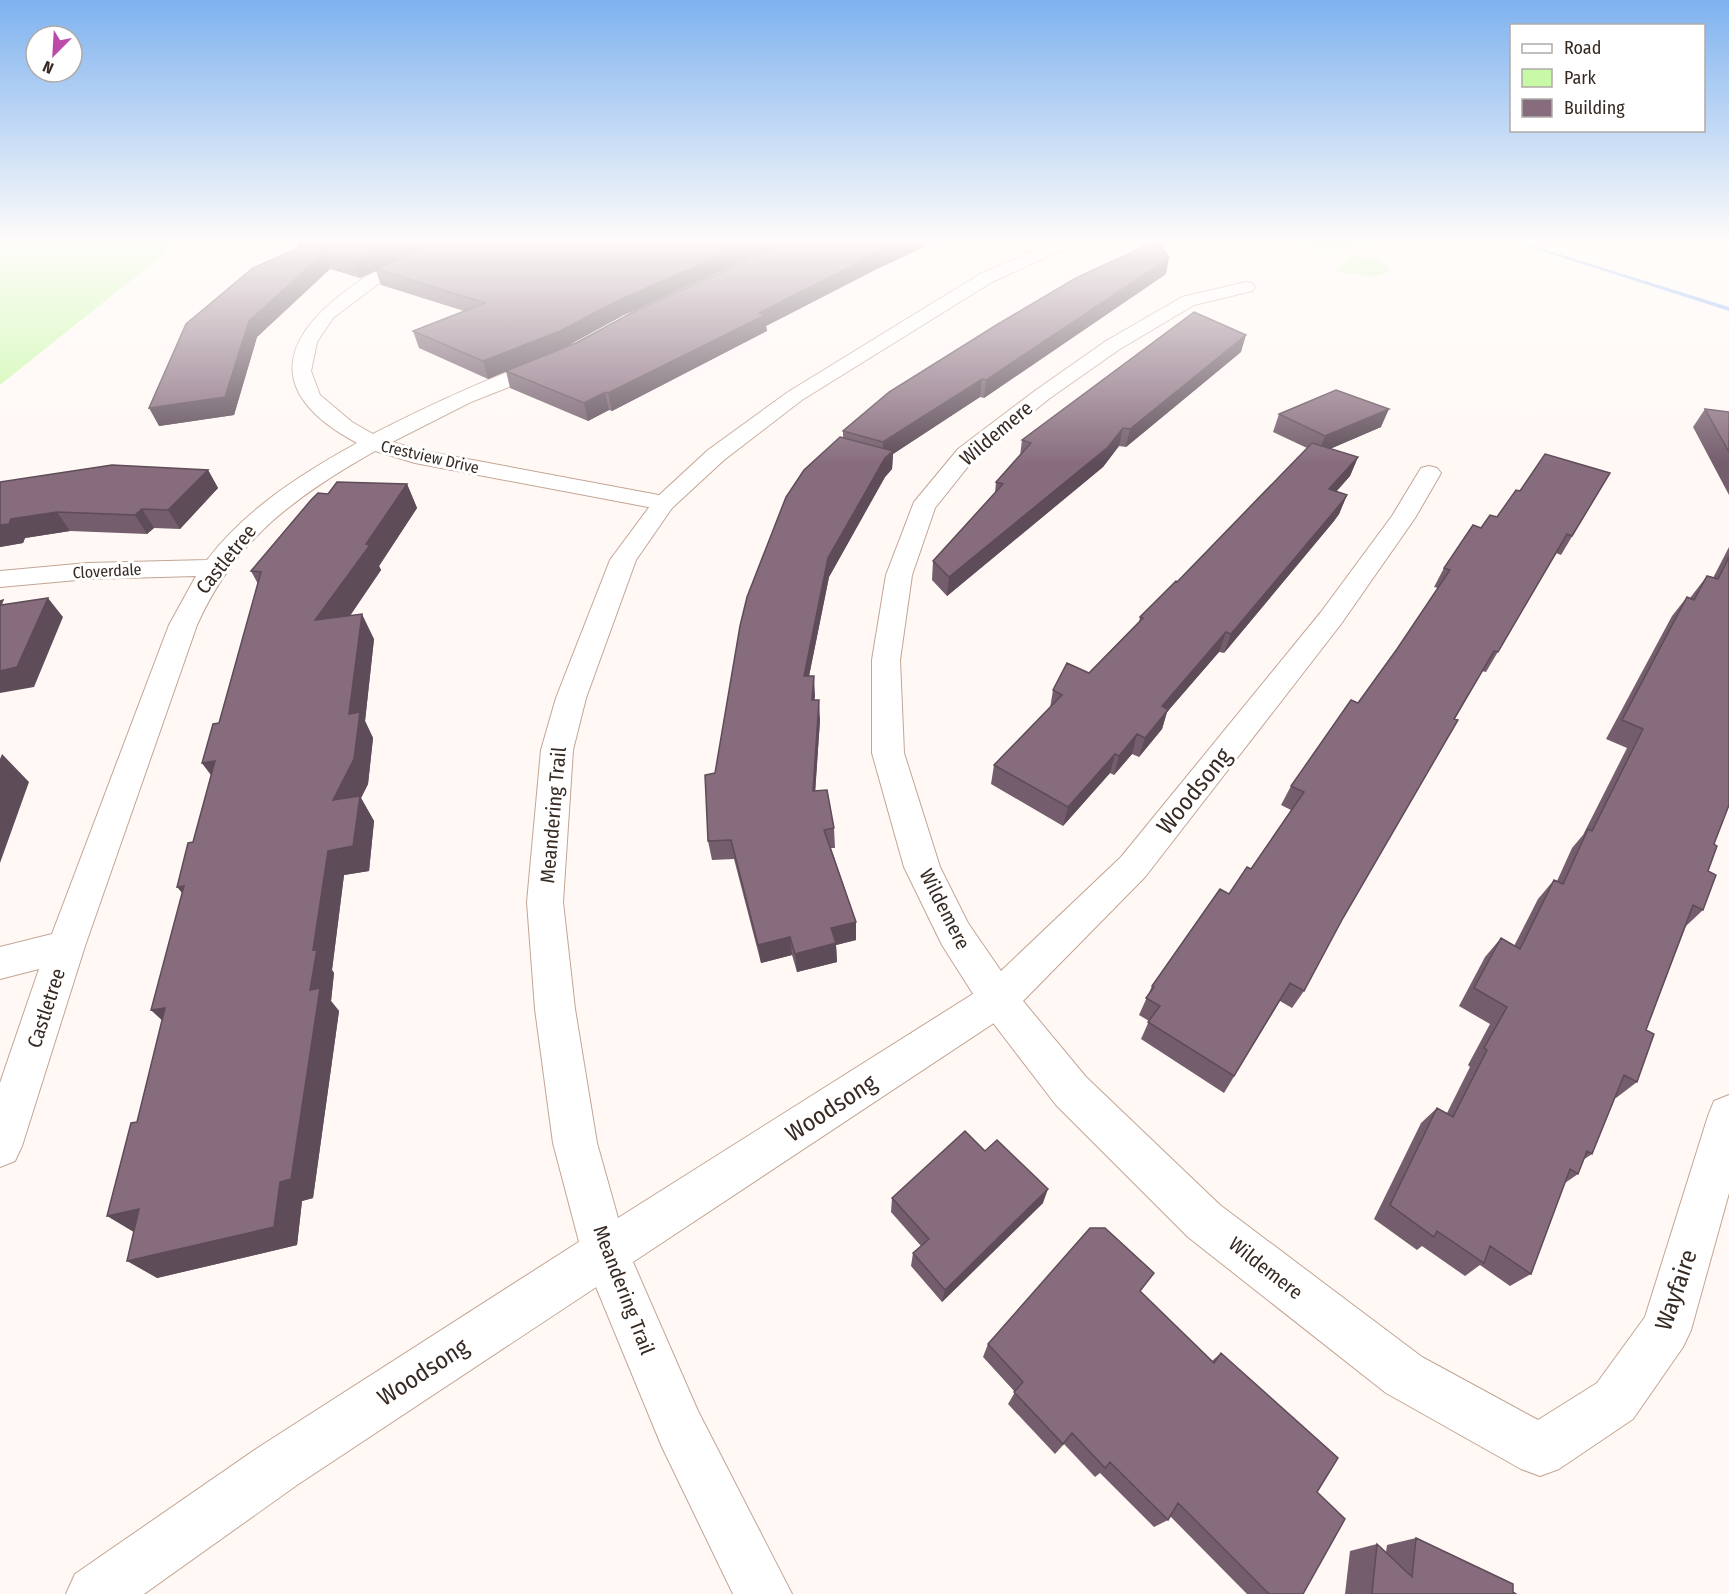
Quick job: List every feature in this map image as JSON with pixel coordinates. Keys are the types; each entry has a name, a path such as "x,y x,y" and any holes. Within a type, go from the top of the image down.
{"street":[{"name":"Crestview Drive","path":"326,315 307,342 301,371 310,398 344,427 374,443 416,456 664,503"},
{"name":"Meandering Trail","path":"763,1594 680,1429 605,1253 574,1143 555,1009 545,902 557,750 570,698 623,560 664,503 716,455 795,396 925,315"},
{"name":"Wildemere","path":"1163,315 1113,345 1042,394 966,454 923,507 899,575 886,660 888,753 922,867 955,934 998,999 1071,1092 1204,1221 1404,1375 1540,1450"},
{"name":"Castletree","path":"0,1146 66,946 183,625 196,595 214,568 243,533 276,505 374,443 453,402 572,354"},
{"name":"Woodsong","path":"95,1594 278,1466 998,999 1050,951 1133,867 1331,618 1403,518 1429,473"},
{"name":"Cloverdale","path":"0,579 88,571 214,568"},
{"path":"0,963 66,946"},
{"name":"Wayfaire","path":"1540,1450 1615,1401 1666,1330 1729,1116"}],"green space":[{"path":"0,315 87,315 0,385"}],"building":[{"path":"196,315 255,315 249,321 225,397 149,408 186,324"},
{"path":"453,315 590,315 560,331 483,361 413,331"},
{"path":"627,315 764,315 584,403 506,371 576,343"},
{"path":"1013,315 1083,315 986,380 982,379 883,442 843,431 889,392"},
{"path":"1189,315 1202,315 1246,335 1130,429 1123,428 1107,448 949,577 933,561 1003,484 996,482 1031,443 1022,440"},
{"path":"1336,390 1389,409 1325,436 1279,414"},
{"path":"1705,409 1729,412 1729,452"},
{"path":"840,437 893,451 885,458 828,558 804,676 814,676 812,700 819,700 813,791 827,790 834,828 824,830 856,922 831,928 836,943 795,954 790,937 758,945 731,840 708,841 705,775 715,773 747,597 786,497 804,470"},
{"path":"1312,443 1358,457 1329,489 1347,495 1231,634 1226,632 1162,706 1168,710 1145,738 1137,734 1119,756 1115,754 1068,807 994,765 1062,695 1053,690 1067,663 1089,673 1143,618 1140,617"},
{"path":"1545,454 1610,473 1572,536 1567,534 1498,652 1494,651 1454,719 1458,720 1343,918 1304,991 1290,983 1234,1076 1148,1022 1160,1006 1146,998 1154,987 1152,986 1220,889 1229,894 1247,867 1251,869 1304,792 1291,786 1351,700 1358,703 1397,649 1450,570 1444,568 1473,525 1481,528 1490,515 1497,517 1516,490 1520,491"},
{"path":"112,465 208,470 168,510 142,509 135,515 57,512 11,519 9,524 0,525 0,482"},
{"path":"337,482 407,484 366,544 370,545 315,620 362,614 349,714 360,712 354,759 333,800 360,796 353,846 328,851 313,950 317,949 310,990 320,988 291,1179 280,1182 274,1227 127,1261 139,1209 107,1216 131,1123 137,1122 165,1008 151,1010 184,886 177,887 188,843 193,842 215,761 202,763 213,724 219,723 261,572 251,571 311,500 318,493 328,494"},
{"path":"1729,557 1729,805 1714,844 1717,846 1708,871 1716,875 1703,910 1693,905 1646,1030 1654,1034 1637,1082 1624,1075 1592,1154 1587,1151 1578,1174 1570,1169 1531,1274 1490,1246 1484,1263 1437,1231 1434,1237 1390,1205 1437,1108 1453,1117 1487,1050 1484,1048 1507,1007 1474,988 1501,938 1520,949 1554,880 1563,884 1588,829 1592,831 1643,729 1622,720 1687,597 1694,600 1707,576 1718,579"},
{"path":"48,598 17,667 0,671 0,601 3,600 1,605"},
{"path":"965,1131 985,1151 997,1140 1048,1189 945,1290 913,1253 929,1239 892,1198"},
{"path":"1090,1228 1105,1228 1154,1273 1140,1291 1214,1363 1221,1353 1338,1458 1317,1492 1345,1519 1303,1594 1269,1594 1178,1503 1168,1520 1110,1462 1105,1468 1072,1433 1063,1444 1014,1392 1023,1382 988,1344"},
{"path":"1416,1538 1513,1584 1513,1592 1516,1594 1372,1594 1377,1544 1412,1577"}]}
